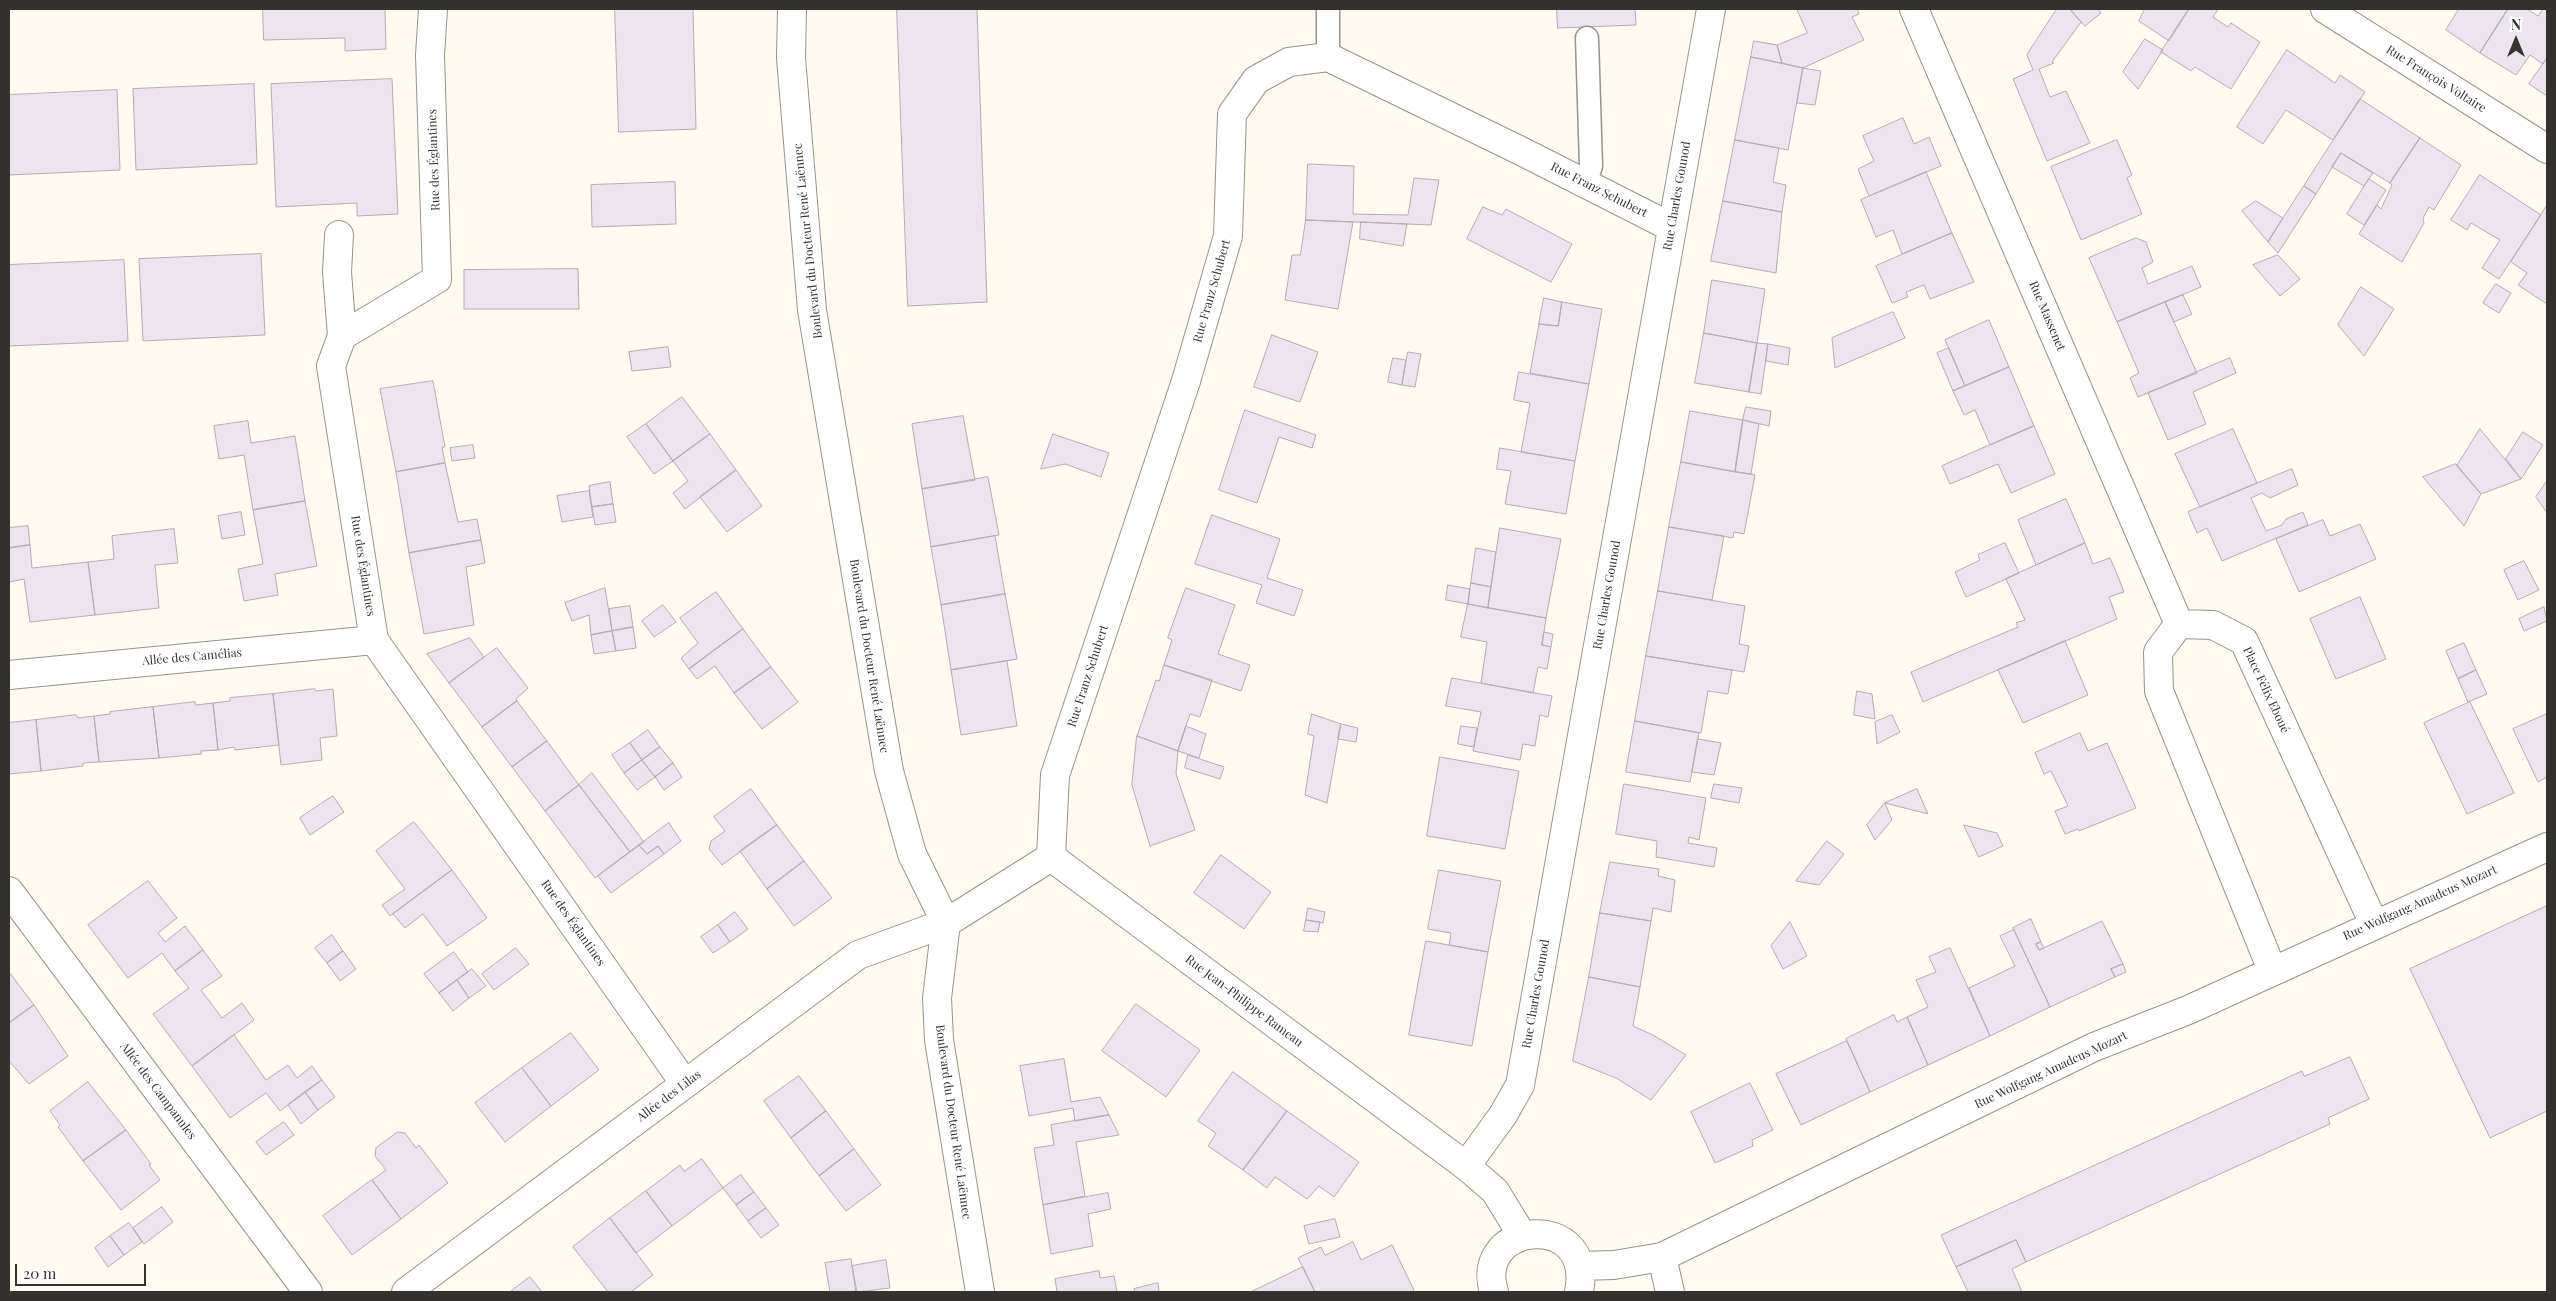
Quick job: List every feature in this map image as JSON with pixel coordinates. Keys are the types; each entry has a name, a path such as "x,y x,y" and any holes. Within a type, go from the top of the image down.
{"street":[{"name":"Rue des Églantines","path":"433,9 430,54 437,279 342,336 331,366 374,640 685,1084"},
{"name":"Boulevard du Docteur René Laënnec","path":"792,9 791,58 812,310 887,762 912,854 946,923 937,998 939,1040 980,1292"},
{"name":"Rue Charles Gounod","path":"1466,1166 1503,1115 1520,1085 1711,9"},
{"name":"Rue Massenet","path":"1914,9 2179,624"},
{"name":"Rue François Voltaire","path":"2326,9 2547,149"},
{"name":"Rue Franz Schubert","path":"1051,857 1055,775 1186,381 1228,236 1232,114 1256,80 1289,62 1328,57 1671,227"},
{"path":"339,235 337,272 342,336"},
{"path":"2179,624 2158,652 2159,691 2272,970"},
{"name":"Place Félix Eboué","path":"2179,624 2213,625 2244,641 2374,924"},
{"name":"Allée des Camélias","path":"9,675 374,640"},
{"name":"Rue Wolfgang Amadeus Mozart","path":"1580,1266 1614,1265 1662,1257 2094,1047 2188,1010 2272,970 2547,847"},
{"path":"946,923 1051,857"},
{"name":"Rue Jean-Philippe Rameau","path":"1051,857 1466,1166 1496,1191 1522,1235"},
{"name":"Allée des Campanules","path":"9,891 308,1292"},
{"name":"Allée des Lilas","path":"406,1292 858,955 946,923"},
{"path":"1494,1292 1492,1277 1494,1263 1500,1252 1509,1242 1522,1235 1536,1233 1550,1235 1564,1242 1574,1252 1580,1266 1581,1280 1579,1292"},
{"path":"1662,1257 1670,1292"}],"lane":[{"path":"1328,9 1328,57"},
{"path":"1585,183 1591,166 1587,38"}],"building":[{"path":"263,9 385,9 386,49 345,51 345,38 264,40"},
{"path":"615,9 693,9 696,129 619,132"},
{"path":"897,9 977,9 987,302 908,306"},
{"path":"1557,9 1635,9 1636,25 1558,28"},
{"path":"1797,9 1857,9 1859,14 1852,17 1864,40 1803,68 1782,63 1777,45 1807,33"},
{"path":"2057,9 2070,9 2081,22 2052,62 2054,63 2039,69 2050,97 2066,91 2090,143 2047,161 2013,79 2033,70 2027,55"},
{"path":"2070,9 2098,9 2101,13 2085,26"},
{"path":"2145,9 2189,9 2169,41 2139,21"},
{"path":"2189,9 2218,9 2213,17 2228,27 2231,23 2260,42 2231,89 2195,67 2191,71 2161,52"},
{"path":"2459,9 2508,9 2480,53 2446,30"},
{"path":"2508,9 2527,9 2538,16 2543,9 2547,9 2547,58 2543,64 2530,55 2516,75 2480,53"},
{"path":"2145,39 2163,50 2138,89 2123,72"},
{"path":"1754,41 1777,45 1782,63 1751,57"},
{"path":"2287,50 2335,83 2340,75 2365,92 2333,140 2286,110 2263,144 2237,127"},
{"path":"1751,57 1803,68 1788,150 1735,140"},
{"path":"2547,58 2547,96 2529,84"},
{"path":"1803,68 1821,71 1815,105 1797,103"},
{"path":"392,79 398,214 357,216 357,203 276,207 271,84"},
{"path":"254,84 257,164 136,170 133,89"},
{"path":"117,90 120,170 9,175 9,95"},
{"path":"2360,99 2420,138 2390,183 2341,153 2316,194 2304,186"},
{"path":"1903,118 1914,144 1929,137 1941,166 1869,196 1858,169 1874,161 1863,136"},
{"path":"2420,138 2461,165 2434,210 2429,207 2423,218 2424,223 2402,262 2359,234 2377,205 2381,209 2392,185 2390,183"},
{"path":"1735,140 1779,148 1773,182 1786,185 1782,212 1723,201"},
{"path":"2117,140 2132,175 2127,178 2142,214 2081,240 2051,167"},
{"path":"2341,153 2373,173 2364,186 2332,167"},
{"path":"1308,164 1354,166 1353,214 1408,215 1414,178 1439,180 1431,225 1306,220"},
{"path":"1926,172 1952,233 1902,254 1893,230 1876,237 1861,200"},
{"path":"2480,175 2541,215 2499,279 2482,268 2500,240 2471,223 2467,230 2451,220"},
{"path":"2369,179 2386,190 2364,225 2347,214"},
{"path":"675,182 676,224 592,227 591,185"},
{"path":"2304,186 2316,194 2278,253 2268,242"},
{"path":"1723,201 1782,212 1776,273 1711,261"},
{"path":"2256,201 2283,218 2268,242 2242,211"},
{"path":"2547,205 2547,304 2518,285 2527,273 2511,262"},
{"path":"1483,207 1502,215 1506,209 1572,244 1551,282 1467,239"},
{"path":"1306,220 1353,222 1338,309 1285,300 1292,255 1300,255"},
{"path":"1361,222 1407,224 1403,246 1360,239"},
{"path":"1952,233 1974,282 1930,299 1924,285 1906,292 1908,297 1892,303 1876,266"},
{"path":"2136,238 2146,242 2153,262 2142,268 2148,284 2192,266 2201,287 2117,322 2089,258"},
{"path":"261,254 265,335 143,341 139,259"},
{"path":"2278,255 2300,279 2280,296 2253,265"},
{"path":"124,260 128,341 9,346 9,265"},
{"path":"578,269 579,309 464,309 464,270"},
{"path":"1712,280 1765,289 1757,343 1704,333"},
{"path":"2496,284 2511,293 2499,313 2483,303"},
{"path":"2361,287 2394,309 2364,356 2338,325"},
{"path":"2183,295 2192,314 2174,322 2165,302"},
{"path":"1544,298 1562,302 1558,326 1539,324"},
{"path":"1562,302 1602,309 1589,384 1530,373 1539,324 1558,326"},
{"path":"2165,302 2197,373 2138,397 2130,378 2139,373 2117,322"},
{"path":"1893,312 1905,338 1835,368 1832,338"},
{"path":"1989,320 2009,367 1965,386 1945,340"},
{"path":"1704,333 1757,343 1749,392 1695,383"},
{"path":"1272,335 1318,352 1300,402 1254,387"},
{"path":"1757,343 1768,344 1761,394 1749,392"},
{"path":"1768,344 1790,348 1788,365 1766,361"},
{"path":"668,347 671,367 632,371 629,352"},
{"path":"1949,348 1965,386 1953,391 1937,353"},
{"path":"1408,352 1421,354 1415,387 1402,385"},
{"path":"1393,358 1406,360 1402,385 1388,382"},
{"path":"2230,358 2236,373 2193,392 2206,424 2168,440 2148,393"},
{"path":"2009,367 2034,426 1990,445 1975,410 1964,415 1953,391"},
{"path":"1519,372 1589,384 1575,461 1521,452 1530,403 1514,400"},
{"path":"433,381 445,447 442,447 445,463 396,472 380,389"},
{"path":"682,397 710,434 673,461 646,424"},
{"path":"1746,407 1771,411 1769,426 1743,420"},
{"path":"1245,410 1316,435 1312,448 1279,437 1257,503 1219,490"},
{"path":"1690,411 1743,420 1735,472 1681,462"},
{"path":"963,416 975,480 922,489 912,424"},
{"path":"1743,420 1759,424 1751,474 1735,472"},
{"path":"248,421 251,443 295,436 305,501 253,510 244,455 219,459 214,426"},
{"path":"646,424 673,461 654,474 627,437"},
{"path":"2034,426 2055,474 2011,493 1998,464 1950,484 1942,466"},
{"path":"2233,429 2257,483 2200,507 2175,454"},
{"path":"2480,429 2521,479 2481,494 2457,466"},
{"path":"2523,432 2543,445 2521,479 2506,459"},
{"path":"710,434 736,470 685,509 673,493 688,481 673,461"},
{"path":"1053,434 1109,453 1101,477 1065,464 1041,469"},
{"path":"473,445 475,458 452,461 450,448"},
{"path":"1500,448 1575,461 1566,514 1505,504 1511,471 1497,469"},
{"path":"1681,462 1755,475 1744,534 1734,532 1733,538 1669,527"},
{"path":"445,463 458,522 477,519 481,540 409,553 396,472"},
{"path":"2456,464 2481,494 2464,526 2423,477"},
{"path":"2292,469 2298,485 2270,498 2262,493 2251,498 2266,531 2282,525 2286,519 2303,512 2308,525 2222,561 2207,528 2197,533 2188,512"},
{"path":"736,470 762,506 727,532 700,497"},
{"path":"988,477 999,535 931,547 922,489"},
{"path":"2547,481 2547,513 2536,497"},
{"path":"610,482 613,504 592,507 589,486"},
{"path":"589,491 593,517 562,522 557,496"},
{"path":"2066,499 2085,543 2036,565 2018,520"},
{"path":"305,501 317,566 275,574 278,595 244,601 238,569 263,564 253,510"},
{"path":"613,504 616,522 595,525 592,507"},
{"path":"241,512 245,535 222,539 218,516"},
{"path":"1212,515 1280,539 1267,578 1303,590 1294,616 1256,603 1262,585 1195,564"},
{"path":"2323,520 2330,536 2360,524 2376,559 2299,592 2276,539"},
{"path":"28,526 30,545 9,548 9,528"},
{"path":"1669,527 1724,536 1712,600 1658,591"},
{"path":"1500,528 1561,539 1546,618 1488,608"},
{"path":"174,529 178,563 155,565 159,608 95,615 88,562 114,559 112,536"},
{"path":"995,536 1005,594 941,605 931,547"},
{"path":"481,540 485,563 466,567 474,625 424,634 409,553"},
{"path":"2005,543 2019,573 1966,597 1955,572 1980,560 1978,555"},
{"path":"2085,543 2093,564 2110,558 2117,574 2124,592 2109,597 2117,619 1923,702 1911,672 2018,627 2016,623 2025,620 2006,579"},
{"path":"30,545 32,568 88,562 95,615 30,622 24,579 9,582 9,548"},
{"path":"1476,548 1496,552 1491,587 1471,583"},
{"path":"2524,561 2539,590 2518,600 2504,570"},
{"path":"1471,583 1491,587 1488,608 1468,604"},
{"path":"1448,585 1470,589 1468,604 1446,600"},
{"path":"605,588 612,631 591,635 589,615 572,621 565,603"},
{"path":"1186,588 1235,605 1218,654 1250,665 1241,691 1164,665 1172,640 1168,638"},
{"path":"1658,591 1745,606 1739,644 1749,646 1744,672 1646,656"},
{"path":"716,592 743,629 689,669 681,658 698,643 680,618"},
{"path":"1005,594 1017,659 951,670 941,605"},
{"path":"2360,597 2386,659 2336,679 2310,619"},
{"path":"1468,604 1546,618 1542,645 1551,647 1547,669 1538,667 1533,693 1481,683 1487,642 1461,637"},
{"path":"663,605 676,622 654,637 642,621"},
{"path":"630,606 633,627 612,631 609,609"},
{"path":"2544,607 2547,621 2524,631 2519,619"},
{"path":"633,627 636,648 616,651 612,631"},
{"path":"743,629 771,667 734,693 715,666 697,679 689,669"},
{"path":"612,631 616,651 594,654 591,635"},
{"path":"1544,632 1553,634 1551,647 1542,645"},
{"path":"470,638 484,657 449,683 427,654"},
{"path":"2065,641 2088,695 2023,723 1998,670"},
{"path":"2464,643 2476,670 2458,679 2446,651"},
{"path":"497,648 528,688 516,699 517,701 482,727 449,683"},
{"path":"1646,656 1732,670 1728,694 1708,691 1701,733 1635,721"},
{"path":"1007,661 1017,726 961,735 951,670"},
{"path":"1164,665 1212,680 1200,717 1190,714 1178,751 1137,736 1156,680 1159,681"},
{"path":"771,667 798,702 762,729 734,693"},
{"path":"2476,670 2487,694 2468,702 2458,679"},
{"path":"1452,678 1552,696 1548,717 1540,715 1535,746 1523,744 1520,760 1473,751 1481,712 1446,706"},
{"path":"315,689 316,691 333,689 337,736 320,738 322,760 281,765 273,694"},
{"path":"1857,691 1872,694 1875,719 1854,715"},
{"path":"273,694 279,745 235,750 234,747 218,750 213,703 230,701 230,698"},
{"path":"517,701 547,741 512,767 482,727"},
{"path":"195,702 196,705 213,703 218,750 201,751 201,754 159,758 153,707"},
{"path":"2470,702 2514,793 2467,814 2424,723"},
{"path":"153,707 159,758 99,762 94,716 110,714 110,712"},
{"path":"1312,714 1341,724 1327,803 1305,795 1314,736 1308,734"},
{"path":"2547,714 2547,777 2538,782 2513,729"},
{"path":"76,715 78,718 94,716 99,762 41,771 36,720"},
{"path":"1892,715 1900,732 1877,744 1875,722"},
{"path":"36,720 41,771 9,774 9,723"},
{"path":"1635,721 1699,733 1690,782 1626,772"},
{"path":"1341,724 1358,728 1356,742 1338,739"},
{"path":"1186,726 1206,734 1199,758 1178,751"},
{"path":"1461,726 1477,728 1474,747 1458,744"},
{"path":"648,730 660,747 642,760 630,743"},
{"path":"2080,733 2088,751 2107,743 2136,808 2079,831 2078,829 2065,834 2055,811 2068,806 2051,771 2044,774 2035,753"},
{"path":"1137,736 1178,751 1176,774 1195,830 1150,846 1132,785"},
{"path":"1698,739 1721,743 1714,775 1692,772"},
{"path":"547,741 579,785 545,811 512,767"},
{"path":"630,743 642,760 624,773 612,755"},
{"path":"660,747 673,763 655,777 642,760"},
{"path":"1188,755 1224,767 1220,779 1185,768"},
{"path":"1440,757 1519,771 1505,849 1427,836"},
{"path":"642,760 655,777 637,790 624,773"},
{"path":"673,763 682,777 664,790 655,777"},
{"path":"592,773 644,842 630,852 579,785"},
{"path":"1624,784 1706,798 1699,840 1689,837 1688,843 1717,848 1714,867 1656,857 1657,841 1616,834"},
{"path":"1714,784 1742,788 1739,803 1711,798"},
{"path":"579,785 630,852 595,878 545,811"},
{"path":"751,789 777,825 722,865 709,849 711,841 725,831 714,817"},
{"path":"1917,789 1928,814 1885,803"},
{"path":"333,796 344,812 310,835 300,818"},
{"path":"1885,803 1892,820 1875,840 1867,825"},
{"path":"414,822 452,870 390,916 382,905 405,889 376,851"},
{"path":"669,823 681,841 664,854 658,846 647,854 639,845"},
{"path":"777,825 804,861 767,889 740,851"},
{"path":"1964,825 1997,833 2003,846 1979,857"},
{"path":"1827,841 1844,854 1819,885 1796,881"},
{"path":"639,845 647,854 658,846 664,854 611,893 598,876"},
{"path":"1221,855 1271,892 1244,929 1194,893"},
{"path":"804,861 832,898 794,926 767,889"},
{"path":"1610,862 1659,869 1658,876 1675,880 1671,912 1653,908 1651,921 1600,913"},
{"path":"452,870 487,918 447,946 423,914 405,928 393,914"},
{"path":"1439,870 1501,881 1488,952 1449,945 1451,933 1428,929"},
{"path":"148,881 177,918 158,933 165,942 185,926 203,950 175,971 162,953 128,978 88,925"},
{"path":"2547,906 2547,1111 2490,1138 2410,969"},
{"path":"1308,908 1325,912 1323,923 1306,920"},
{"path":"735,912 748,929 730,942 718,925"},
{"path":"1600,913 1651,921 1640,987 1589,977"},
{"path":"2031,919 2041,942 2036,944 2039,950 2102,921 2123,964 2111,969 2115,977 2050,1007 2013,928"},
{"path":"1306,920 1320,922 1318,932 1304,931"},
{"path":"1790,922 1807,956 1783,969 1771,946"},
{"path":"718,925 730,942 713,953 701,937"},
{"path":"2014,930 2050,1007 1990,1036 1969,988 2015,966 2000,936"},
{"path":"332,935 343,951 327,963 315,948"},
{"path":"1426,941 1488,952 1472,1046 1409,1035"},
{"path":"2041,942 2044,948 2039,950 2036,944"},
{"path":"516,948 529,964 494,990 482,974"},
{"path":"1950,948 1990,1036 1928,1065 1907,1017 1928,1007 1916,980 1936,972 1929,957"},
{"path":"203,950 222,976 201,990 222,1018 242,1003 254,1020 192,1066 153,1014 189,988 175,971"},
{"path":"343,951 356,969 340,981 327,963"},
{"path":"454,952 468,972 439,993 424,974"},
{"path":"2123,964 2126,972 2115,977 2111,969"},
{"path":"472,969 486,986 469,998 457,980"},
{"path":"9,972 34,1005 9,1023"},
{"path":"1589,977 1640,987 1633,1026 1653,1035 1686,1055 1651,1100 1616,1078 1573,1061"},
{"path":"457,980 469,998 453,1011 439,993"},
{"path":"1136,1004 1200,1050 1166,1097 1102,1051"},
{"path":"34,1005 68,1056 29,1084 9,1061 9,1023"},
{"path":"1894,1015 1897,1022 1907,1017 1928,1065 1870,1092 1846,1039"},
{"path":"571,1033 599,1070 551,1106 522,1068"},
{"path":"234,1035 266,1080 288,1065 297,1078 312,1066 322,1080 280,1111 266,1093 230,1118 192,1066"},
{"path":"1847,1041 1870,1092 1801,1125 1776,1074"},
{"path":"2350,1057 2369,1099 2328,1118 2330,1124 2026,1262 2016,1240 1956,1267 1941,1235 2302,1071 2304,1076"},
{"path":"1064,1059 1071,1102 1100,1097 1109,1115 1075,1121 1073,1108 1029,1116 1020,1066"},
{"path":"522,1068 551,1106 505,1142 475,1103"},
{"path":"1233,1072 1287,1111 1243,1170 1208,1146 1216,1133 1198,1121"},
{"path":"799,1076 826,1111 791,1138 764,1101"},
{"path":"322,1080 335,1097 318,1110 305,1092"},
{"path":"88,1082 126,1130 83,1161 58,1127 60,1125 50,1111"},
{"path":"1750,1083 1773,1130 1752,1140 1753,1146 1715,1163 1691,1112"},
{"path":"305,1092 318,1110 301,1124 288,1105"},
{"path":"826,1111 854,1149 819,1176 791,1138"},
{"path":"1287,1111 1359,1162 1334,1197 1319,1186 1307,1199 1275,1177 1267,1188 1243,1170"},
{"path":"1109,1115 1119,1135 1076,1142 1085,1196 1043,1205 1034,1148 1054,1145 1051,1125"},
{"path":"284,1122 294,1135 266,1155 256,1142"},
{"path":"126,1130 151,1164 149,1165 160,1180 121,1210 83,1161"},
{"path":"398,1132 405,1133 416,1148 419,1145 448,1183 401,1219 372,1180 386,1170 375,1156 376,1148"},
{"path":"854,1149 881,1185 846,1211 819,1176"},
{"path":"702,1159 723,1188 672,1226 646,1191 680,1165 684,1171"},
{"path":"741,1175 754,1192 736,1205 723,1188"},
{"path":"372,1180 401,1219 352,1255 323,1216"},
{"path":"646,1191 672,1226 636,1253 610,1218"},
{"path":"754,1192 766,1208 748,1221 736,1205"},
{"path":"1108,1193 1111,1209 1088,1214 1093,1246 1051,1254 1043,1205"},
{"path":"162,1207 173,1222 144,1244 133,1228"},
{"path":"766,1208 779,1225 761,1238 748,1221"},
{"path":"610,1218 653,1275 631,1292 608,1292 573,1247"},
{"path":"1335,1219 1340,1237 1309,1244 1304,1226"},
{"path":"129,1223 142,1242 124,1255 110,1236"},
{"path":"110,1236 124,1255 108,1267 95,1248"},
{"path":"2016,1240 2026,1262 2012,1269 2022,1292 1968,1292 1956,1267"},
{"path":"1353,1242 1361,1260 1392,1245 1414,1290 1412,1292 1315,1292 1298,1258 1321,1247 1325,1255"},
{"path":"851,1259 856,1292 830,1292 825,1263"},
{"path":"886,1260 890,1288 857,1292 852,1266"},
{"path":"1303,1267 1315,1292 1251,1292"},
{"path":"1099,1271 1100,1278 1114,1276 1117,1292 1057,1292 1055,1279"},
{"path":"530,1277 542,1292 510,1292"},
{"path":"1158,1283 1159,1292 1135,1292 1134,1289"}]}
